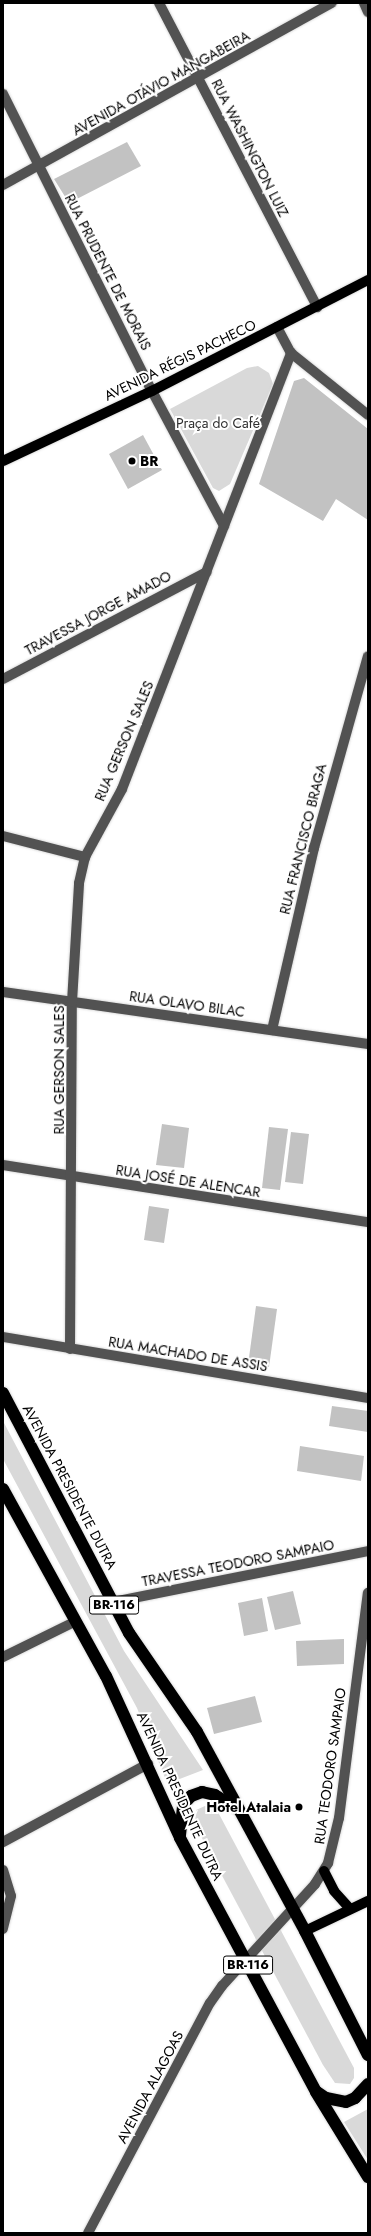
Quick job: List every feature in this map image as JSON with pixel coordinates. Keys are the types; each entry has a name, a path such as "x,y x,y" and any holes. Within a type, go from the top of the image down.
{"highway":[{"name":"AVENIDA PRESIDENTE DUTRA","path":"3,1393 113,1602 152,1669 196,1732 305,1931 368,2055"},
{"name":"AVENIDA PRESIDENTE DUTRA","path":"3,1489 74,1622 106,1676 148,1764 180,1838 316,2092 368,2177"},
{"path":"180,1838 183,1805 191,1796 202,1792 215,1795 238,1810"},
{"path":"316,2092 326,2098 346,2102 355,2098 368,2084"}],"main road":[{"name":"AVENIDA RÉGIS PACHECO","path":"3,461 152,390 368,280"},
{"path":"324,1871 334,1891 350,1909"},
{"path":"305,1931 368,1901"}],"street":[{"name":"RUA WASHINGTON LUIZ","path":"159,3 317,307"},
{"name":"AVENIDA OTÁVIO MANGABEIRA","path":"3,185 199,79 332,3"},
{"path":"364,3 368,12"},
{"name":"RUA PRUDENTE DE MORAIS","path":"3,94 152,390 224,526"},
{"path":"277,327 291,353 368,415"},
{"name":"RUA GERSON SALES","path":"70,1349 73,1177 72,1002 75,917 85,857 122,789 291,353"},
{"name":"TRAVESSA JORGE AMADO","path":"3,680 206,572"},
{"name":"RUA FRANCISCO BRAGA","path":"272,1030 314,848 368,656"},
{"path":"3,836 85,857"},
{"name":"RUA OLAVO BILAC","path":"3,992 368,1044"},
{"name":"RUA JOSÉ DE ALENCAR","path":"3,1164 73,1177 368,1222"},
{"name":"RUA MACHADO DE ASSIS","path":"3,1337 368,1398"},
{"name":"TRAVESSA TEODORO SAMPAIO","path":"113,1602 368,1551"},
{"name":"RUA TEODORO SAMPAIO","path":"246,1960 324,1871 339,1818 365,1642 368,1593"},
{"path":"3,1657 74,1622"},
{"path":"3,1842 148,1764"},
{"path":"3,1870 11,1896 3,1929"},
{"name":"AVENIDA ALAGOAS","path":"88,2233 210,2003 246,1960"}],"green space":[{"name":"Praça do Café","path":"258,366 269,373 273,384 230,484 219,491 213,488 170,409 247,368"},
{"path":"3,1421 124,1651 203,1770 177,1780 169,1788 137,1708 3,1459"},
{"path":"205,1806 213,1807 219,1814 354,2068 354,2078 350,2084 335,2083 323,2065 195,1825 196,1810"},
{"path":"368,2109 368,2160 344,2122"}],"building":[{"path":"127,142 141,166 69,203 54,179"},
{"path":"304,378 368,429 368,520 336,499 323,521 259,484 294,381"},
{"path":"143,435 162,470 128,489 109,454"},
{"path":"162,1124 189,1128 184,1168 156,1165"},
{"path":"269,1127 288,1129 280,1190 262,1188"},
{"path":"291,1132 309,1134 303,1184 285,1182"},
{"path":"149,1206 169,1209 164,1243 144,1240"},
{"path":"256,1306 277,1309 269,1367 248,1365"},
{"path":"332,1406 368,1411 368,1432 329,1426"},
{"path":"300,1446 364,1456 361,1481 297,1471"},
{"path":"293,1591 301,1624 275,1630 267,1597"},
{"path":"262,1598 268,1631 244,1636 238,1603"},
{"path":"344,1639 344,1664 297,1666 296,1641"},
{"path":"255,1696 262,1722 214,1734 207,1708"}],"place":[{"name":"BR","path":"132,461"},
{"name":"Hotel Atalaia","path":"299,1807"}]}
